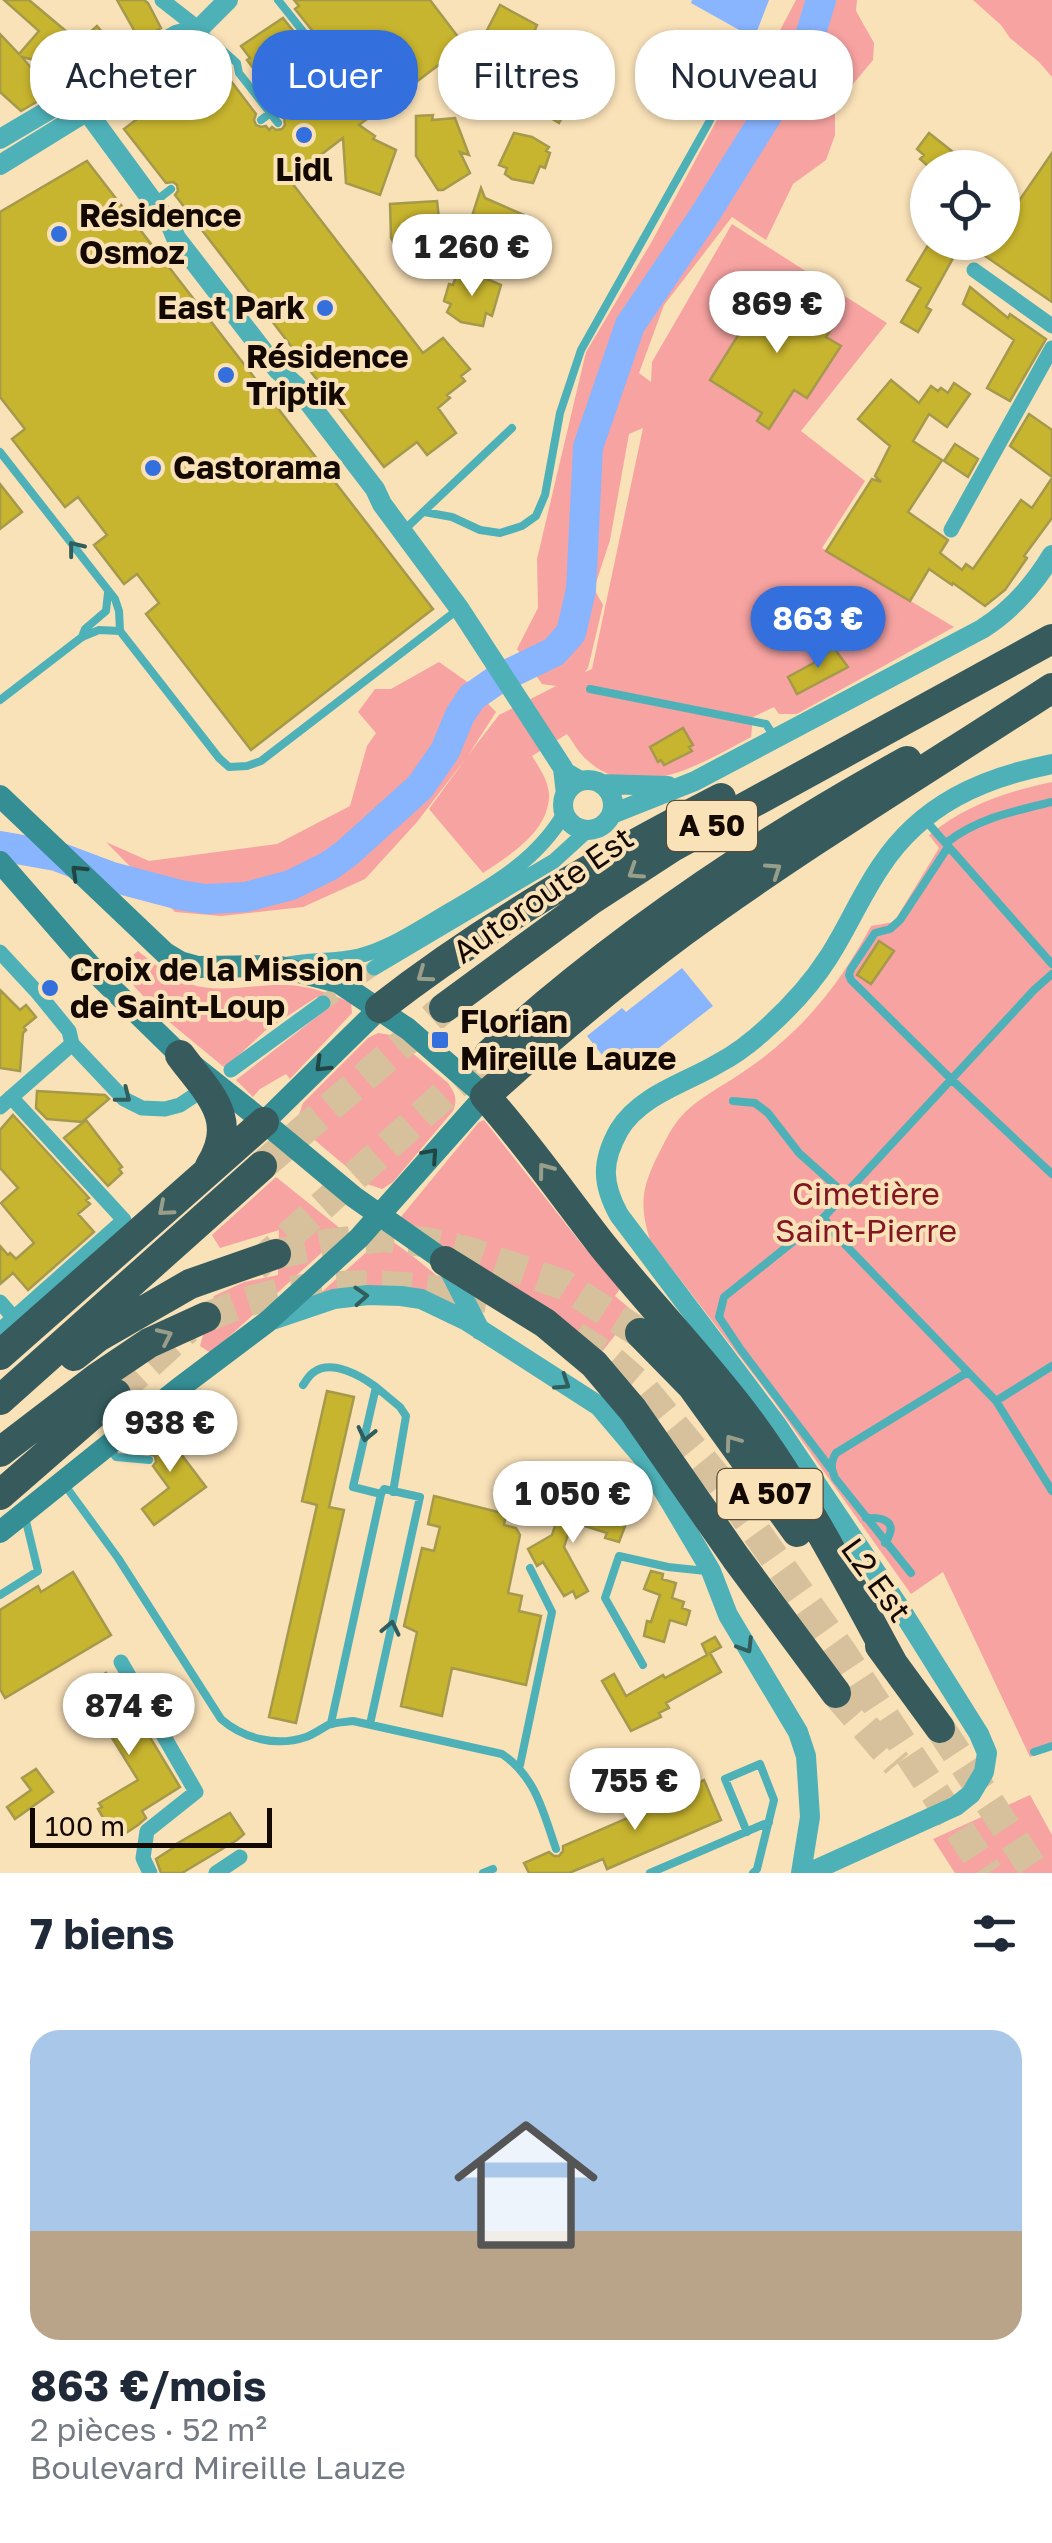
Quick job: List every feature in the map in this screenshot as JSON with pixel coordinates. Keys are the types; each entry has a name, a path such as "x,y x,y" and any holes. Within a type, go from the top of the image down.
{"highway":[{"name":"Autoroute Est","path":"444,1008 591,900 674,846 1052,639"},
{"path":"380,1008 453,954 634,843 736,790 996,671"},
{"path":"892,1662 846,1578 752,1426 484,1096 582,1010 686,930 1052,684"},
{"name":"A 50","path":"488,1054 539,1008 706,883 840,798 1052,684"},
{"path":"180,1056 218,1107 222,1119 222,1141 202,1178"},
{"path":"0,1354 264,1122"},
{"path":"0,1400 262,1166"},
{"path":"0,1414 98,1338 190,1284 276,1254"},
{"path":"445,1261 544,1323 594,1364 633,1410 836,1694"},
{"path":"0,1452 149,1343 206,1317"},
{"name":"L2 Est","path":"640,1333 692,1386 940,1728"},
{"path":"12,1504 116,1394"}],"main road":[{"path":"0,796 148,939 180,962 198,967 276,966 338,982 432,1047 484,1096 359,1238 268,1322 62,1481 12,1504 0,1532"},
{"path":"0,862 102,979 180,1056 378,1215 445,1261"},
{"path":"264,1122 380,1008"}],"street":[{"path":"162,0 199,29"},
{"path":"195,30 228,0"},
{"path":"19,154 3,133 38,120"},
{"path":"0,165 60,120"},
{"path":"92,120 176,238 375,489 459,608 563,768 565,804 570,822 578,828 598,828 612,814 695,781 982,629 1002,616 1037,580 1052,555"},
{"path":"974,270 1052,326"},
{"path":"951,530 1052,348"},
{"path":"808,1873 956,1806 971,1794 984,1772 986,1753 970,1718 900,1608 777,1425 620,1215 607,1192 608,1154 621,1127 636,1110 724,1061 767,1028 798,996 828,959 883,862 924,818 983,782 1052,764"},
{"path":"563,768 593,782 612,797 612,814"},
{"path":"276,966 304,960 334,961 392,944 509,875 545,842 574,785 593,782 680,786"},
{"path":"374,968 554,861 588,830"},
{"path":"0,952 69,1031 72,1044 124,1099 165,1109 192,1097"},
{"path":"231,1070 323,1002"},
{"path":"0,1330 124,1220 5,1102 72,1044"},
{"path":"445,1261 481,1332"},
{"path":"268,1322 334,1299 368,1294 401,1296 432,1304 599,1406 644,1459 711,1571 728,1615 798,1732 806,1756 810,1817 800,1873"},
{"path":"0,1302 14,1318"},
{"path":"121,1662 196,1792 146,1831 143,1858 150,1873"},
{"path":"216,1873 240,1857"}],"lane":[{"path":"278,0 302,30"},
{"path":"199,29 236,64 252,90"},
{"path":"275,120 278,123"},
{"path":"424,512 500,533 522,526 536,516 545,495 560,413 582,350 709,120"},
{"path":"153,202 171,189"},
{"path":"403,531 512,428"},
{"path":"0,452 108,591 119,612 120,631 229,766 261,761 459,608"},
{"path":"82,638 85,629 106,611 108,591"},
{"path":"0,700 82,638 99,630 120,631"},
{"path":"590,690 766,724 775,738"},
{"path":"1052,802 990,817 961,831 947,845 900,920 890,929 874,933 849,975 857,988 1052,1174"},
{"path":"924,818 1052,964"},
{"path":"911,1573 835,1478 719,1317 724,1297 846,1196 1052,974"},
{"path":"733,1101 755,1103 768,1113 799,1153 846,1196"},
{"path":"824,1217 832,1231 996,1400 1052,1491"},
{"path":"996,1400 1052,1366"},
{"path":"303,1385 314,1372 330,1368 362,1377 400,1407 406,1416 393,1492"},
{"path":"831,1468 836,1453 968,1372"},
{"path":"376,1387 354,1488 381,1494"},
{"path":"177,1439 186,1408 178,1389"},
{"path":"107,1445 116,1456 149,1460"},
{"path":"62,1481 118,1558 222,1719 237,1733 262,1740 290,1741 332,1724 352,1721 502,1754 520,1766 532,1784 556,1849"},
{"path":"332,1724 383,1490 420,1497 370,1724"},
{"path":"0,1595 38,1570 12,1504"},
{"path":"866,1518 886,1520 891,1528 886,1543"},
{"path":"643,1665 605,1598 619,1556 711,1571"},
{"path":"520,1766 552,1612 530,1568"},
{"path":"1034,1752 1052,1746"},
{"path":"747,1832 725,1779 760,1764 774,1800 757,1869 752,1873"},
{"path":"650,1873 769,1822"}],"green space":[{"path":"796,0 857,0 856,11 874,43 873,60 853,84 853,30 780,30"},
{"path":"973,0 1052,0 1052,77 1039,62"},
{"path":"717,120 835,120 835,135 826,160 793,184 766,240 732,217 664,305 639,373 651,382 652,362 732,224 887,323 801,431 865,481 822,548 954,627 797,714 779,714 774,707 753,717 751,737 669,775 626,779 605,773 583,756 567,734 532,756 549,794 548,807 536,831 483,873 429,809 466,758 417,822 365,879 303,907 221,916 175,912 106,842 149,861 277,844 350,806 367,746 376,733 358,712 375,689 391,689 439,662 466,681 496,712 469,754 499,715 556,686 542,684 517,649 538,608 537,559 586,352 651,243","holes":["643,428 592,669 585,672 603,605 594,589 610,540 629,434"]},
{"name":"Cimetière Saint-Pierre","path":"1052,782 1052,1749 1030,1757 943,1572 911,1594 773,1400 650,1240 644,1199 651,1170 679,1119 783,1041 832,988 871,926 894,922 939,848 929,835 987,801"},
{"path":"138,951 190,984 213,988 302,986 351,1003 352,1013 290,1079 286,1074 253,1097 236,1080 332,1005 317,997 266,1030 225,1068 162,1016 117,968"},
{"path":"378,1033 391,1035 448,1083 455,1100 453,1111 393,1182 382,1189 367,1184 298,1126 297,1121 303,1103 368,1038"},
{"path":"484,1120 584,1247 622,1286 615,1296 634,1312 600,1354 400,1218"},
{"path":"276,1177 341,1229 340,1236 211,1353 200,1346 214,1296 244,1282 278,1275 279,1230 220,1248 212,1235"},
{"path":"386,1240 432,1272 463,1310 315,1298 379,1241"},
{"path":"1030,1795 1052,1835 1052,1873 955,1873 933,1839"}],"water":[{"path":"769,0 757,30 739,30 691,3"},
{"path":"682,968 713,1006 655,1051 652,1048 622,1071 614,1070 587,1036 622,1008 626,1012"}],"building":[{"path":"4,0 29,0 65,30 38,30"},
{"path":"117,0 144,0 161,28 134,30"},
{"name":"East Park","path":"294,0 430,0 453,30 438,30 438,66 418,81 418,30 312,30 295,9 299,6"},
{"name":"East Park","path":"500,5 537,25 535,30 487,30"},
{"path":"283,18 293,30 265,30"},
{"path":"0,34 19,54 30,41 30,59 22,57 30,67 30,106 21,111 0,92"},
{"path":"252,39 252,67 247,60 250,58 241,46"},
{"name":"East Park","path":"232,82 252,109 256,125 276,130 285,125 284,120 366,120 359,125 375,136 373,139 396,150 380,195 346,183 343,138 289,179 423,353 443,338 470,369 461,376 465,381 438,408 456,433 427,455 417,442 384,467 175,195 177,185 166,183 124,129 136,120 232,120"},
{"path":"418,116 456,120 469,155 460,152 470,173 443,190 438,190 416,156"},
{"path":"514,133 549,147 545,168 540,166 533,183 512,179 505,174 507,168 499,165"},
{"path":"929,133 950,150 918,150"},
{"path":"1052,153 1052,302 991,260 1020,260 1020,199"},
{"path":"87,161 433,609 251,750 146,614 159,603 137,574 124,584 94,545 107,535 78,497 65,507 12,439 25,429 0,397 0,212"},
{"path":"481,188 485,198 524,215 510,253 477,244 477,239 466,235"},
{"path":"437,201 440,227 434,225 443,255 409,271 391,238 390,204"},
{"path":"919,260 952,260 926,307 931,310 918,332 901,322 921,288 907,280"},
{"path":"478,275 501,285 492,316 486,313 483,326 461,322 447,312 451,304 444,301 456,276 476,281"},
{"path":"970,287 1008,318 1010,314 1046,339 1010,401 987,388 1014,340 963,304"},
{"path":"767,289 814,317 820,308 838,319 826,337 841,346 807,398 794,390 769,429 757,421 762,413 710,380"},
{"path":"891,380 919,403 931,386 948,393 954,383 970,394 947,427 929,414 913,441 942,460 908,512 948,540 940,553 962,570 966,564 973,569 1021,500 1032,508 1052,478 1052,518 1005,590 985,606 929,569 910,601 826,551 872,479 881,482 875,476 890,446 858,419"},
{"path":"1029,414 1052,430 1052,477 1010,446"},
{"path":"955,444 978,459 968,477 944,461"},
{"path":"0,484 22,512 0,529"},
{"path":"834,648 848,667 797,694 788,677"},
{"path":"683,728 693,745 689,747 692,751 664,765 661,760 658,762 650,747"},
{"path":"879,941 894,951 871,984 857,975"},
{"path":"0,990 20,1010 26,1005 36,1017 24,1027 20,1071 0,1068"},
{"path":"37,1091 105,1095 109,1099 82,1122 47,1119 36,1108"},
{"path":"13,1115 89,1198 86,1200 90,1204 78,1214 94,1232 28,1290 13,1273 0,1284 0,1246 16,1259 34,1243 1,1203 18,1188 0,1168 0,1130"},
{"path":"86,1120 122,1167 122,1173 108,1186 64,1138"},
{"path":"327,1391 354,1397 329,1507 344,1510 296,1723 269,1717 317,1505 302,1501"},
{"path":"166,1424 171,1431 171,1443 185,1450 181,1454 206,1487 154,1525 142,1509 169,1488 153,1466 155,1456 143,1452 138,1445"},
{"path":"434,1496 506,1514 504,1525 516,1528 520,1535 508,1593 522,1596 519,1611 541,1616 526,1685 452,1668 442,1716 401,1706 417,1632 404,1626 422,1548 434,1551 440,1527 428,1524"},
{"path":"586,1503 600,1507 598,1512 627,1521 619,1542 605,1538 607,1533 572,1522 564,1547 588,1591 576,1598 573,1591 564,1596 543,1562 537,1566 528,1549 552,1535 560,1511 573,1516 576,1508 584,1511"},
{"path":"651,1571 676,1583 672,1598 684,1602 682,1608 690,1611 686,1625 670,1620 664,1642 644,1636 660,1595 644,1589"},
{"path":"73,1572 111,1635 5,1698 0,1689 0,1610 38,1586 41,1592"},
{"path":"715,1637 721,1647 710,1653 721,1672 666,1703 669,1708 659,1713 661,1717 631,1731 602,1681 614,1674 626,1696 707,1655 702,1644"},
{"path":"106,1673 115,1686 120,1683 133,1705 128,1708 180,1787 142,1811 146,1818 126,1833 122,1826 108,1835 99,1803 138,1780 86,1702 90,1700 85,1691"},
{"path":"36,1769 53,1792 15,1819 7,1807 31,1790 22,1778"},
{"path":"704,1780 721,1820 607,1869 603,1859 569,1873 529,1873 524,1863 549,1852 559,1856 563,1846 660,1804 659,1800"},
{"path":"230,1813 244,1834 182,1873 161,1873 156,1859"}],"waterway":[{"path":"0,846 56,856 112,877 206,899 246,897 291,885 347,853 420,787 445,751 472,697 498,679 554,652 571,633 581,590 588,447 630,325 774,104 807,46 821,0"}],"tunnel":[{"path":"323,1003 374,968"},
{"path":"262,1166 444,1008"},
{"path":"255,1267 489,1054"},
{"path":"276,1254 384,1237 431,1243 470,1252 564,1285 640,1333"},
{"path":"206,1317 286,1292 343,1286 401,1287 487,1298"},
{"path":"116,1394 187,1329"},
{"path":"575,1336 642,1387 722,1484 843,1654 988,1873"},
{"path":"836,1693 897,1764"},
{"path":"940,1728 1036,1873"}],"place":[{"name":"Lidl","path":"304,135"},
{"name":"Résidence Osmoz","path":"59,234"},
{"name":"East Park","path":"325,308"},
{"name":"Résidence Triptik","path":"226,375"},
{"name":"Castorama","path":"153,468"},
{"name":"Croix de la Mission de Saint-Loup","path":"50,988"},
{"name":"Florian Mireille Lauze","path":"440,1040"}]}
